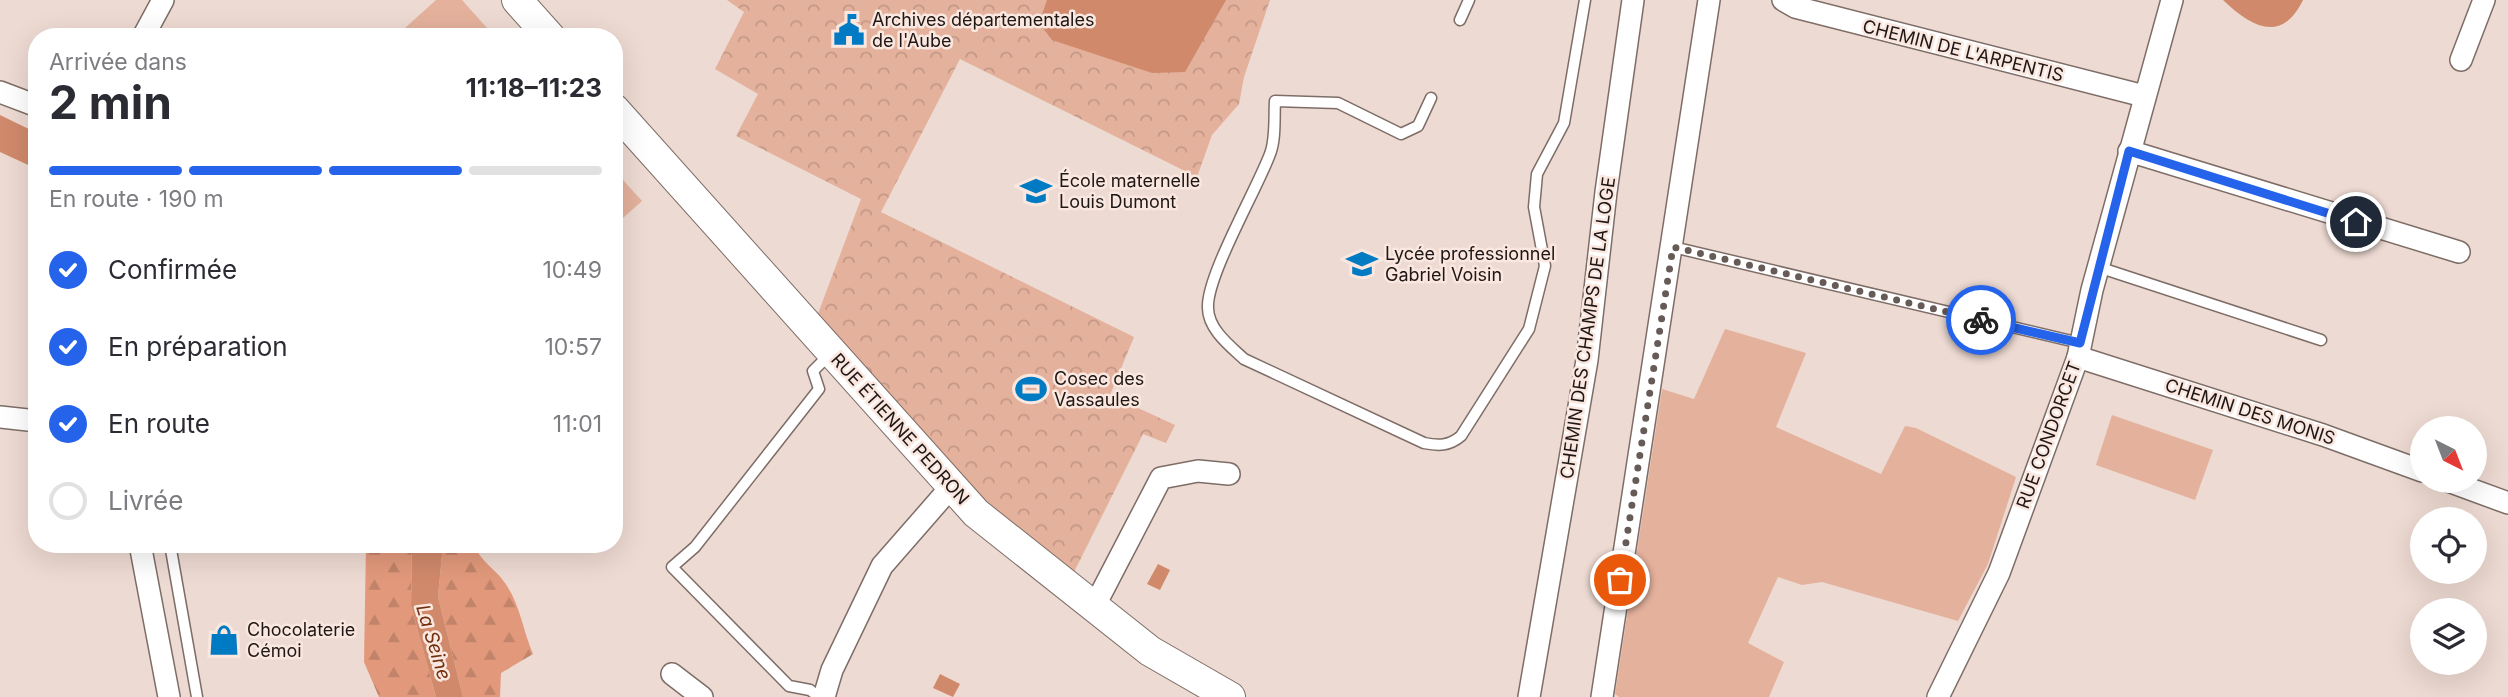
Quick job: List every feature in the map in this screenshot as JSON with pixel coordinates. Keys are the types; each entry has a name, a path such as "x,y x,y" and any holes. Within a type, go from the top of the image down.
{"street":[{"path":"149,28 163,0"},
{"path":"517,0 542,28"},
{"name":"CHEMIN DES CHAMPS DE LA LOGE","path":"1529,697 1587,360 1606,192 1633,0"},
{"path":"1602,697 1709,0"},
{"name":"CHEMIN DE L'ARPENTIS","path":"1783,0 1795,7 1876,30 2144,96"},
{"name":"RUE CONDORCET","path":"1938,697 1999,573 2079,350 2098,267 2172,0"},
{"path":"2461,60 2484,0"},
{"path":"0,92 28,103"},
{"name":"RUE ÉTIENNE PEDRON","path":"623,119 976,513 1150,651 1230,697"},
{"path":"2129,151 2459,252"},
{"name":"CHEMIN DES MONIS","path":"2079,350 2410,467"},
{"path":"0,417 28,420"},
{"path":"1094,607 1161,478 1198,471 1229,474"},
{"path":"822,697 832,670 882,566 951,487"},
{"path":"2483,494 2508,503"},
{"path":"142,553 169,697"},
{"path":"672,674 702,697"}],"lane":[{"path":"1460,20 1469,0"},
{"path":"1431,98 1418,126 1401,134 1338,103 1275,101 1272,151 1214,281 1207,307 1210,321 1226,343 1244,359 1424,443 1438,446 1452,443 1461,436 1529,329 1545,266 1534,207 1537,174 1564,123 1585,0"},
{"path":"1673,247 2079,350"},
{"path":"2098,267 2321,340"},
{"path":"822,697 810,690 789,686 672,567 695,547 818,389 813,371 831,353"},
{"path":"172,553 197,697"}],"green space":[{"path":"436,0 462,0 487,28 405,28"},
{"path":"727,0 1270,0 1244,77 1239,104 1212,135 1197,177 960,59 881,212 1134,337 1110,395 1175,425 1166,443 1143,434 1071,578 935,468 813,327 861,199 736,136 758,94 715,69 744,12"},
{"path":"623,180 642,201 623,218"},
{"path":"1725,329 1806,353 1776,427 1881,474 1905,426 1916,428 2016,477 1988,564 1958,621 1822,582 1802,585 1778,577 1748,643 1784,662 1769,697 1619,697 1615,694 1662,389 1694,399"},
{"path":"2112,415 2213,450 2195,500 2096,465"},
{"path":"366,553 412,553 411,606 436,697 379,697 364,662"},
{"path":"442,553 479,553 510,591 533,654 501,673 500,697 463,697 438,597"}],"water":[{"path":"1047,0 1226,0 1185,72 1152,73 1052,40 1039,23"},
{"path":"2223,0 2303,0 2286,22 2266,27 2245,18"},
{"path":"0,115 28,129 28,165 0,152"},
{"name":"La Seine","path":"412,553 442,553 438,597 463,697 436,697 411,606"},
{"path":"1158,564 1170,570 1160,590 1147,584"},
{"path":"940,674 960,684 953,697 933,688"}],"way so far":[{"path":"1620,580 1673,247 1981,320"}],"place":[{"name":"Archives départementales de l'Aube","path":"849,30"},
{"name":"École maternelle Louis Dumont","path":"1036,191"},
{"name":"Lycée professionnel Gabriel Voisin","path":"1362,264"},
{"name":"Cosec des Vassaules","path":"1031,389"},
{"name":"Chocolaterie Cémoi","path":"224,640"}],"route":[{"path":"1981,320 2080,343 2129,151 2356,222"}]}
